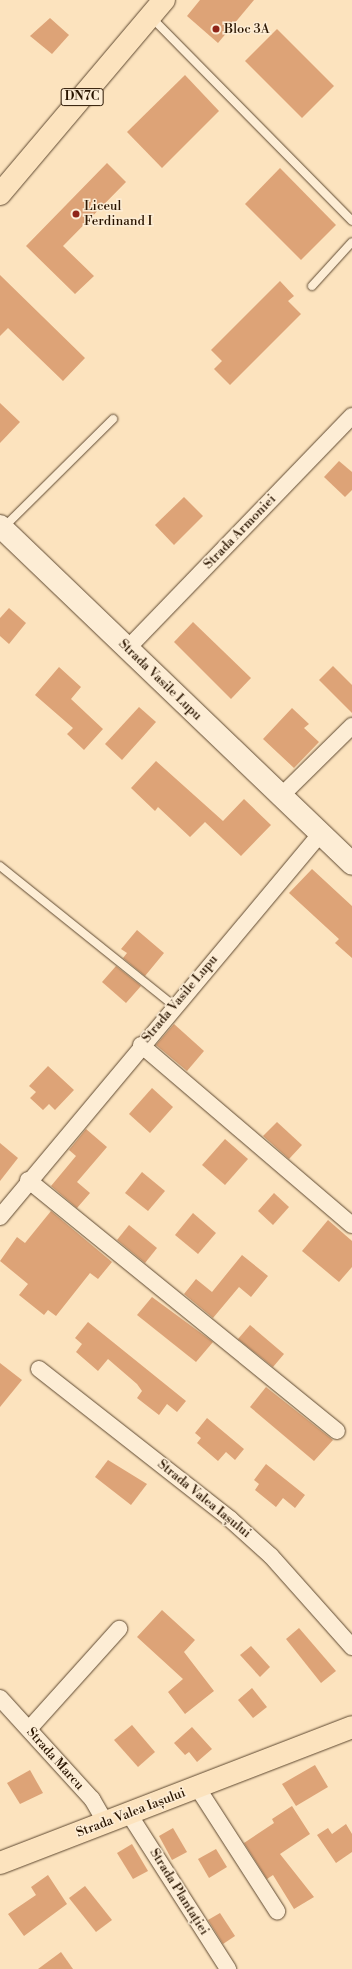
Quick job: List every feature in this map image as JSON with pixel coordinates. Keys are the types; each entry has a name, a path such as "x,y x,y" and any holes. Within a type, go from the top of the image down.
{"main road":[{"name":"DN7C","path":"0,194 164,0"},
{"name":"Strada Vasile Lupu","path":"1,528 352,864"},
{"name":"Strada Valea Iașului","path":"0,1863 352,1727"}],"street":[{"name":"Strada Armoniei","path":"127,648 352,416"},
{"path":"281,796 352,726"},
{"name":"Strada Vasile Lupu","path":"320,834 141,1045 352,1225"},
{"path":"0,1217 28,1180 141,1045"},
{"path":"28,1180 337,1431"},
{"name":"Strada Valea Iașului","path":"39,1369 230,1519 271,1556 352,1647"},
{"path":"29,1729 119,1629"},
{"name":"Strada Marcu","path":"0,1698 92,1799 106,1823"},
{"path":"197,1787 277,1911"},
{"name":"Strada Plantației","path":"129,1814 228,1969"}],"lane":[{"path":"150,17 352,221"},
{"path":"312,286 352,242"},
{"path":"1,528 113,419"},
{"path":"0,866 174,1006"}],"building":[{"name":"Bloc 3A","path":"200,0 254,0 218,43 187,16"},
{"path":"50,18 69,35 52,54 30,36"},
{"path":"277,29 334,86 302,118 245,61"},
{"path":"185,75 219,111 162,168 127,132"},
{"name":"Liceul Ferdinand I","path":"107,163 126,182 63,246 94,276 75,294 26,246"},
{"path":"280,168 336,225 301,260 245,204"},
{"path":"0,275 85,358 63,381 8,328 0,336"},
{"path":"280,281 294,296 288,301 301,314 230,385 214,369 222,361 211,350"},
{"path":"0,403 20,422 0,443"},
{"path":"339,461 352,472 352,490 345,497 324,477"},
{"path":"184,497 203,516 174,545 155,525"},
{"path":"9,608 26,623 9,644 0,636 0,618"},
{"path":"193,622 251,678 231,699 174,642"},
{"path":"333,666 352,685 352,713 319,680"},
{"path":"59,667 81,687 71,699 103,729 84,750 67,734 73,728 35,695"},
{"path":"139,707 156,722 122,760 105,744"},
{"path":"292,708 309,724 304,728 319,742 294,768 263,739"},
{"path":"156,761 223,821 244,799 271,825 241,856 205,822 190,837 158,807 155,811 131,788"},
{"path":"312,869 352,906 352,958 335,943 339,939 289,893"},
{"path":"137,930 164,953 145,976 123,958 127,953 121,949"},
{"path":"116,966 141,986 126,1003 102,982"},
{"path":"174,1024 204,1051 187,1071 156,1045"},
{"path":"48,1066 74,1090 55,1110 49,1104 43,1110 30,1098 36,1092 29,1086"},
{"path":"152,1088 173,1107 150,1133 129,1114"},
{"path":"277,1122 302,1145 289,1159 263,1136"},
{"path":"86,1129 107,1147 77,1182 90,1193 77,1208 51,1186 76,1156 69,1150"},
{"path":"225,1139 248,1159 225,1185 202,1165"},
{"path":"0,1143 18,1158 0,1181"},
{"path":"142,1172 165,1191 148,1211 125,1193"},
{"path":"274,1193 289,1207 273,1225 258,1211"},
{"path":"51,1211 112,1262 98,1279 90,1273 56,1316 48,1310 44,1315 19,1295 28,1284 0,1261 17,1237 25,1243"},
{"path":"193,1213 216,1233 198,1254 175,1235"},
{"path":"328,1220 352,1241 352,1267 339,1282 302,1251"},
{"path":"129,1225 157,1248 145,1263 117,1240"},
{"path":"242,1255 268,1276 251,1297 239,1287 213,1318 184,1294 196,1279 212,1292"},
{"path":"152,1297 213,1342 196,1362 137,1315"},
{"path":"88,1322 186,1401 177,1412 167,1404 159,1415 137,1398 142,1391 137,1384 108,1359 98,1371 76,1352 82,1344 75,1338"},
{"path":"250,1325 284,1354 273,1367 238,1339"},
{"path":"0,1363 22,1380 0,1407"},
{"path":"266,1387 333,1440 314,1461 250,1407"},
{"path":"207,1418 244,1449 235,1460 226,1452 218,1461 197,1443 201,1438 195,1433"},
{"path":"108,1460 147,1484 131,1505 95,1477"},
{"path":"266,1464 305,1495 295,1508 283,1498 276,1507 255,1490 259,1484 254,1480"},
{"path":"162,1610 195,1640 184,1652 214,1691 185,1714 168,1692 183,1679 137,1637"},
{"path":"299,1628 336,1671 321,1683 286,1639"},
{"path":"251,1646 270,1667 260,1677 240,1655"},
{"path":"252,1688 267,1707 253,1718 238,1700"},
{"path":"132,1725 155,1752 138,1767 114,1740"},
{"path":"192,1727 212,1749 197,1762 189,1752 185,1755 174,1743"},
{"path":"315,1765 328,1787 296,1806 282,1784"},
{"path":"30,1770 43,1793 20,1804 7,1783"},
{"path":"292,1806 310,1834 280,1854 314,1897 294,1909 273,1875 267,1879 244,1843 274,1823 272,1819"},
{"path":"346,1824 352,1834 352,1852 336,1863 317,1835 328,1828 332,1834"},
{"path":"173,1828 187,1852 172,1860 159,1836"},
{"path":"132,1844 148,1871 133,1879 117,1853"},
{"path":"216,1849 227,1867 209,1878 198,1859"},
{"path":"48,1875 67,1904 24,1936 8,1914 36,1895 31,1887"},
{"path":"85,1886 112,1920 96,1932 69,1898"},
{"path":"220,1913 235,1936 223,1944 208,1920"},
{"path":"61,1952 73,1969 38,1969"}],"place":[{"name":"Bloc 3A","path":"216,29"},
{"name":"Liceul Ferdinand I","path":"76,214"}]}
